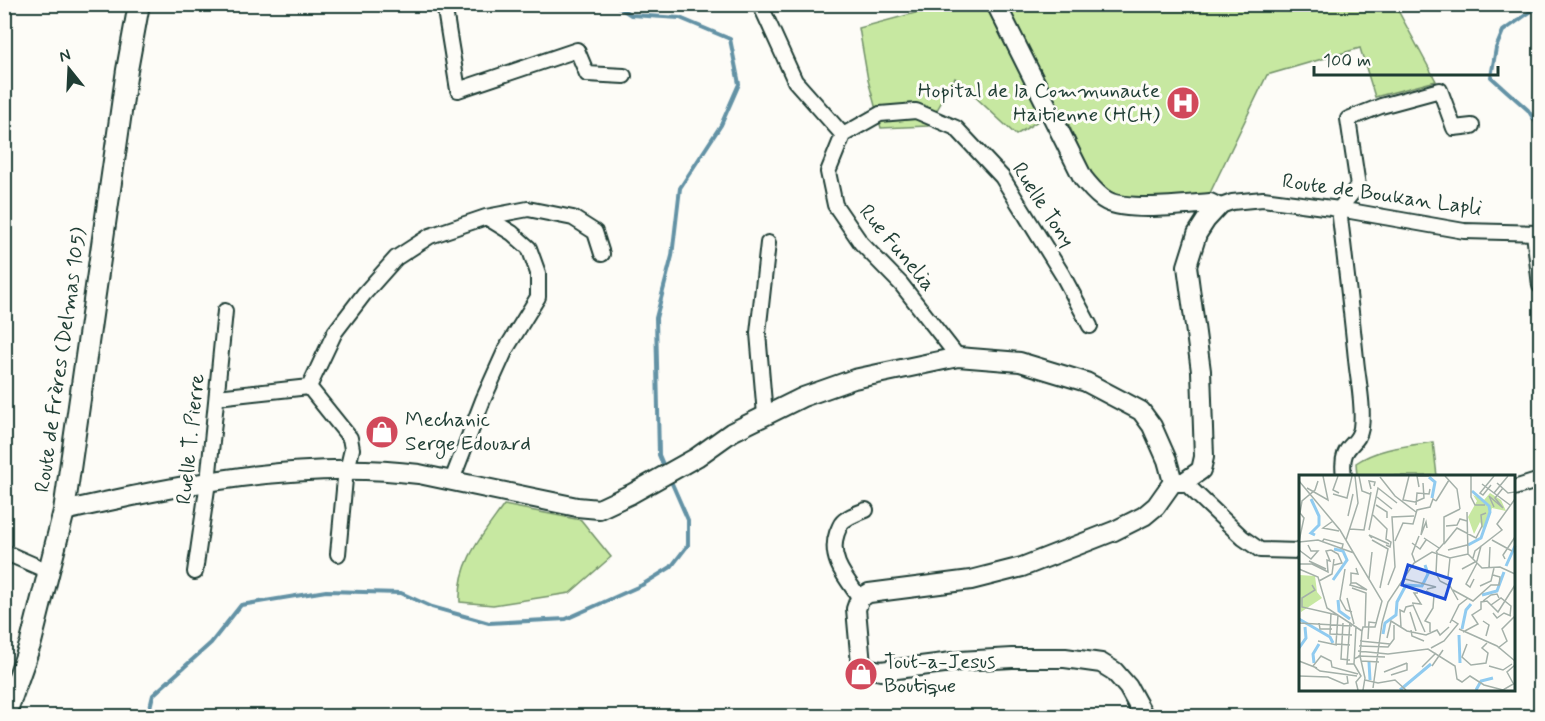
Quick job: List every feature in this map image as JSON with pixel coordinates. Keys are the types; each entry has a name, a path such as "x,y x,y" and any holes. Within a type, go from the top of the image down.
{"main road":[{"name":"Route de Frères (Delmas 105)","path":"5,717 31,642 64,511 127,70 139,4"}],"street":[{"path":"444,4 458,90 577,50 587,74 624,76"},
{"path":"760,4 795,81 843,135"},
{"path":"996,4 1083,178 1096,192 1107,201 1121,205 1149,207 1210,202 1218,207 1197,234 1187,266 1201,371 1205,442 1201,470 1179,482 1144,516 1114,531 1022,567 971,580 869,593 860,598 856,609 861,664 881,671 960,661 1012,658 1065,658 1101,663 1114,671 1128,687 1144,717"},
{"path":"1344,475 1342,462 1347,448 1361,430 1351,306 1339,209 1358,186 1348,119 1381,106 1440,90 1454,128 1472,126"},
{"name":"Ruelle Tony","path":"843,135 880,114 916,111 956,128 1002,177 1062,274 1090,326"},
{"name":"Rue Funelia","path":"843,135 828,172 835,204 861,243 901,284 958,357"},
{"name":"Route de Boukan Lapli","path":"1218,207 1232,202 1263,200 1339,209 1464,231 1537,233"},
{"path":"309,387 335,332 364,294 396,258 430,236 486,217 528,208 573,218 595,232 602,254"},
{"path":"452,480 483,400 506,349 538,297 538,273 529,248 512,233 486,217"},
{"path":"1537,233 1540,286"},
{"path":"765,415 758,333 768,243"},
{"name":"Ruelle T. Pierre","path":"195,572 208,482 225,311"},
{"path":"64,511 208,482 277,474 348,470 397,471 452,480 577,507 599,509 681,467 732,432 802,398 854,379 958,357 1020,362 1086,382 1141,411 1152,426 1179,482 1260,550 1299,551"},
{"path":"217,397 309,387"},
{"path":"309,387 350,438 352,449 345,479 338,554"},
{"path":"1515,488 1540,480"},
{"path":"860,598 838,567 834,552 840,524 866,510"},
{"path":"4,552 50,572"}],"green space":[{"path":"945,5 988,5 1046,116 1016,135 955,78 928,126 881,128 868,80 859,28"},
{"path":"1003,5 1395,5 1436,81 1375,97 1360,48 1267,75 1208,197 1113,198 1090,173 1069,125"},
{"path":"1433,442 1437,475 1357,475 1356,463 1393,448"},
{"path":"504,505 581,520 611,557 570,593 493,605 460,602 460,588 467,562"}],"waterway":[{"path":"614,4 631,15 680,18 730,39 739,84 721,125 680,188 672,256 656,318 659,455 665,469"},
{"path":"1540,5 1503,31 1496,48 1491,77 1528,110 1540,129"},
{"path":"148,716 153,695 211,643 241,605 326,591 401,593 432,607 489,623 566,619 642,585 671,567 688,545 688,520 670,479"}],"place":[{"name":"Hopital de la Communaute Haitienne (HCH)","path":"1183,103"},
{"name":"Mechanic Serge Edouard","path":"382,432"},
{"name":"Tout-a-Jesus Boutique","path":"861,674"}]}
